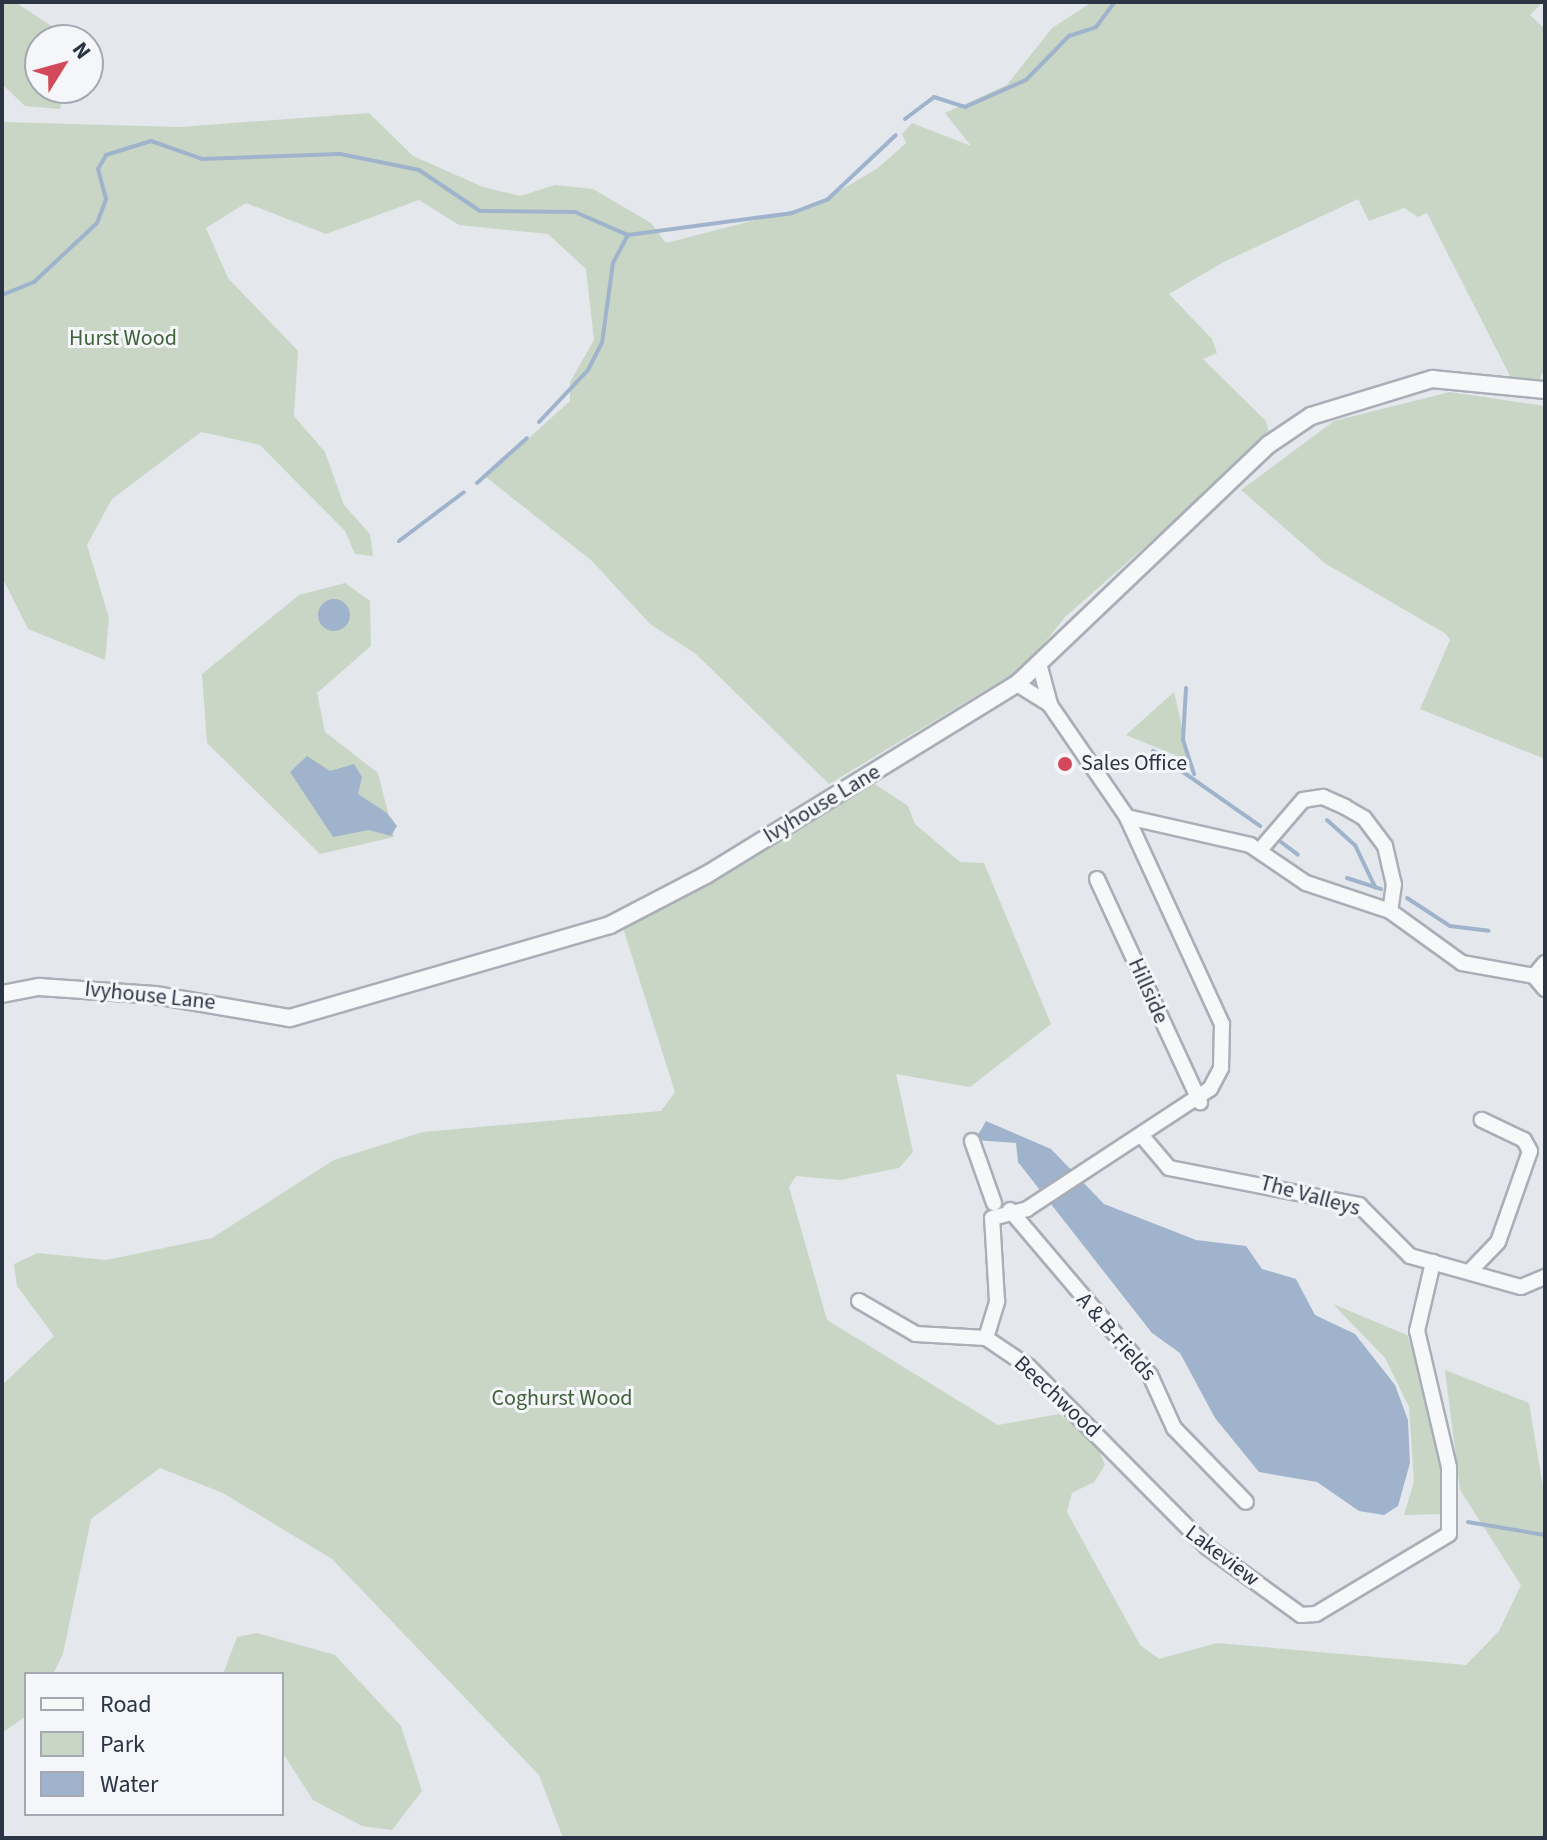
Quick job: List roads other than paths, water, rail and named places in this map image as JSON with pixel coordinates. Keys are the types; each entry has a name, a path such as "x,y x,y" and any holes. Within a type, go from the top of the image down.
{"street":[{"name":"Ivyhouse Lane","path":"2,994 39,987 155,995 290,1018 596,929 706,875 1017,684 1040,667 1268,445 1311,416 1375,391 1432,379 1545,390"},
{"path":"859,1301 916,1334 986,1338 997,1301 990,1224 1200,1102 1221,1068 1224,1029 1127,817 1050,705 1040,667"},
{"path":"1017,684 1050,705"},
{"path":"1260,850 1303,800 1323,797 1345,807 1364,818 1385,846 1394,884 1390,911"},
{"path":"1127,817 1260,850 1306,883 1390,911 1462,963 1534,976 1545,989"},
{"name":"Hillside","path":"1097,879 1200,1102"},
{"path":"1534,976 1545,963"},
{"path":"1472,1269 1498,1242 1530,1151 1524,1140 1482,1120"},
{"name":"The Valleys","path":"1142,1136 1169,1168 1359,1205 1397,1250 1433,1262 1472,1269 1521,1287 1545,1277"},
{"path":"972,1141 994,1203"},
{"name":"A & B-Fields","path":"1010,1210 1150,1375 1174,1428 1246,1502"},
{"name":"Lakeview","path":"1124,1461 1165,1511 1301,1615 1336,1601 1449,1534 1449,1467 1417,1331 1433,1262"},
{"name":"Beechwood","path":"986,1338 1029,1367 1124,1461"}],"water":[{"path":"334,599 345,604 350,615 345,626 334,631 323,626 318,615 323,604"},
{"path":"307,756 330,771 354,764 362,777 358,794 387,813 397,826 391,836 369,830 333,837 290,772"},
{"path":"986,1121 1051,1149 1104,1204 1196,1240 1246,1246 1262,1269 1296,1279 1315,1315 1355,1334 1395,1385 1408,1420 1410,1463 1398,1506 1384,1515 1359,1511 1317,1482 1259,1472 1215,1418 1180,1353 1152,1333 1018,1162 1016,1143 975,1140"}],"waterway":[{"path":"905,119 934,97 965,107 1026,80 1069,36 1096,27 1115,2"},
{"path":"2,295 34,282 97,223 106,199 98,169 106,155 151,141 202,159 340,154 419,170 480,211 575,212 628,235 792,213 828,199 896,135"},
{"path":"539,422 588,370 602,343 613,263 628,235"},
{"path":"477,483 527,438"},
{"path":"399,541 464,492"},
{"path":"1186,688 1183,740 1194,774"},
{"path":"1153,751 1260,826"},
{"path":"1327,820 1355,845 1375,887"},
{"path":"1281,842 1298,855"},
{"path":"1347,878 1381,889"},
{"path":"1407,898 1450,926 1489,931"},
{"path":"1468,1522 1545,1535"}],"place":[{"name":"Sales Office","path":"1065,764"}],"park label":[{"name":"Hurst Wood","path":"123,339"},
{"name":"Coghurst Wood","path":"562,1399"}]}
